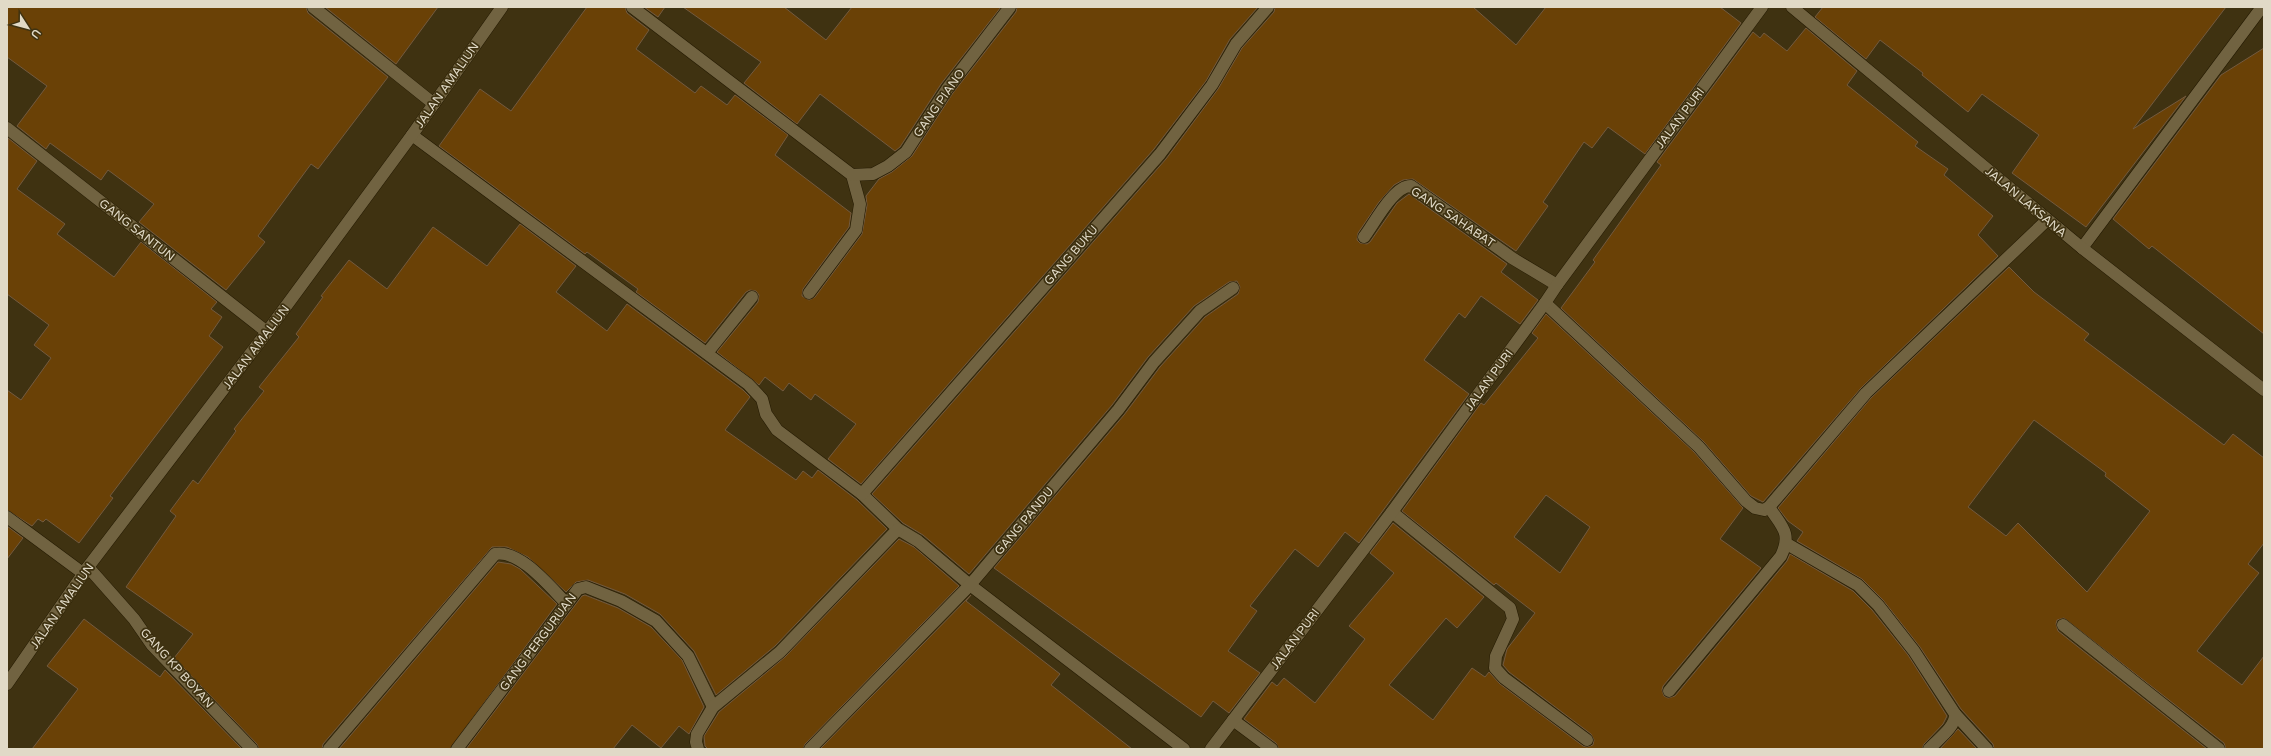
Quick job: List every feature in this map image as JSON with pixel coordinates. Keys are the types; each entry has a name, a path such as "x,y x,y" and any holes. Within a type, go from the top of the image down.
{"street":[{"path":"313,7 434,104"},
{"name":"JALAN AMALIUN","path":"7,684 86,570 267,332 412,136 502,7"},
{"path":"632,7 852,175 860,204 856,230 809,293"},
{"name":"GANG PIANO","path":"852,175 872,174 888,166 906,152 947,89 1010,7"},
{"name":"GANG BUKU","path":"862,494 1160,154 1212,85 1236,44 1268,7"},
{"name":"JALAN PURI","path":"1211,749 1392,512 1762,7"},
{"name":"JALAN LAKSANA","path":"1792,7 2082,248 2264,390"},
{"path":"2082,248 2262,7"},
{"name":"GANG SANTUN","path":"7,128 267,332"},
{"path":"412,136 748,384 762,399 766,414 776,430 862,494 898,529 918,542 970,585 1184,749"},
{"name":"GANG SAHABAT","path":"1364,237 1395,193 1406,186 1411,186 1512,258 1557,285"},
{"path":"1545,303 1699,447 1746,501 1760,511 1769,507 1866,393 2048,220"},
{"name":"GANG PANDU","path":"810,749 970,585 1118,410 1154,362 1200,312 1233,288"},
{"path":"707,353 752,297"},
{"path":"1669,691 1781,556 1787,544 1786,534 1769,507"},
{"path":"1392,512 1510,608 1513,618 1496,656 1495,668 1504,678 1587,740"},
{"name":"GANG KP BOYAN","path":"7,517 86,570 134,619 152,645 252,749"},
{"path":"698,749 696,742 697,734 713,707 741,686 780,652 898,529"},
{"path":"1787,544 1858,585 1878,605 1914,651 1955,714 1987,749"},
{"path":"329,749 495,554 504,552 513,555 539,576 567,604"},
{"name":"GANG PERGURUAN","path":"457,749 578,589 586,587 621,601 656,622 688,656 713,707"},
{"path":"2063,625 2219,749"},
{"path":"1929,749 1953,724 1956,719 1955,714"},
{"path":"1233,720 1272,749"}],"building":[{"path":"7,7 306,7 308,13 388,77 318,169 311,164 258,236 265,242 226,290 139,222 154,204 108,170 101,180 50,143 46,149 17,126 47,86 7,57"},
{"path":"325,7 438,7 396,64"},
{"path":"587,7 625,7 627,13 649,30 636,49 695,93 701,86 727,105 735,95 788,135 775,155 851,213 849,227 803,289 802,296 809,300 815,297 862,234 867,205 866,196 879,179 892,172 912,156 953,93 1016,12 1017,7 1258,7 1230,39 1206,81 1154,149 861,484 828,459 856,424 815,394 811,400 789,383 783,391 765,377 759,385 717,352 758,302 759,295 756,291 750,290 746,292 705,343 636,292 638,289 587,252 585,254 439,146 480,89 511,111"},
{"path":"644,7 665,7 658,17"},
{"path":"683,7 784,7 826,40 852,7 1001,7 941,84 900,147 895,151 820,94 797,124 744,83 761,62"},
{"path":"1275,7 1473,7 1516,45 1546,7 1720,7 1741,23 1645,154 1608,127 1592,148 1584,142 1543,202 1548,206 1516,251 1413,179 1403,180 1394,185 1379,202 1358,233 1357,240 1360,243 1367,244 1370,242 1397,203 1409,194 1507,264 1501,272 1538,300 1520,324 1481,296 1465,318 1459,313 1424,360 1469,394 1359,543 1345,532 1318,567 1295,549 1250,606 1257,611 1228,651 1260,673 1229,713 1213,701 1201,717 994,568 1124,415 1160,367 1205,317 1238,294 1240,287 1237,281 1229,282 1194,306 1148,357 1112,405 969,574 923,535 903,523 872,494 1166,159 1218,89 1242,48 1274,12"},
{"path":"1823,7 2226,7 2133,129 2186,96 2086,227 2012,173 2039,135 1982,94 1968,112 1922,75 1923,73 1880,40 1866,59 1815,17"},
{"path":"1806,28 1857,71 1847,85 1918,142 1915,146 1948,169 1944,175 1993,216 1978,235 1998,256 1861,388 1763,502 1751,496 1704,442 1561,308 1595,262 1593,260 1661,165 1657,162 1753,32 1760,38 1764,33 1787,51"},
{"path":"2264,48 2264,334 2152,246 2149,249 2113,219 2221,75"},
{"path":"8,138 37,161 17,189 65,224 57,234 114,277 141,242 217,302 211,309 222,317 209,336 223,347 110,496 113,498 79,543 46,519 43,522 38,519 32,526 7,510 7,390 21,400 51,358 34,345 49,325 7,294"},
{"path":"520,224 576,266 556,292 607,331 627,304 743,390 750,397 725,430 796,480 803,471 812,478 818,470 857,500 887,529 775,646 716,695 694,651 660,614 625,594 588,580 576,582 566,592 528,557 507,547 492,547 323,744 322,749 259,749 257,744 174,658 193,634 126,587 176,516 170,511 193,480 198,484 236,431 234,429 264,391 259,387 299,337 296,334 323,297 321,296 349,260 387,289 433,227 487,266"},
{"path":"2009,267 2034,292 2089,334 2084,340 2224,445 2233,434 2264,458 2264,543 2248,564 2259,573 2197,651 2242,685 2264,656 2264,749 2226,749 2224,743 2064,618 2057,620 2056,624 2058,631 2207,749 1994,749 1993,744 1961,709 1920,647 1883,600 1862,579 1797,541 1803,532 1788,521 1778,508 1871,398","holes":["2034,420 2106,473 2105,476 2150,511 2087,592 2018,523 2006,536 1968,507"]},
{"path":"1546,314 1694,452 1743,508 1720,539 1761,568 1663,686 1662,690 1664,696 1668,698 1675,696 1787,561 1790,554 1853,591 1872,610 1908,655 1947,716 1943,724 1924,744 1922,749 1279,749 1276,743 1244,719 1272,682 1277,686 1284,678 1315,703 1365,639 1349,626 1394,573 1370,553 1393,523 1484,597 1457,628 1446,618 1389,685 1433,720 1472,668 1485,677 1489,672 1500,684 1583,746 1587,747 1593,745 1594,740 1591,734 1509,672 1503,665 1507,649 1535,613 1496,583 1494,585 1402,511 1481,403 1484,405 1538,338 1532,333","holes":["1546,495 1590,527 1560,573 1514,537"]},
{"path":"7,526 23,538 7,559"},
{"path":"899,539 914,547 959,586 805,744 803,749 708,749 705,746 704,736 719,712 785,657"},
{"path":"498,562 511,564 520,569 557,604 450,749 339,749"},
{"path":"585,595 618,608 651,627 682,660 704,707 689,734 679,726 661,748 632,725 613,749 466,749 582,596"},
{"path":"971,595 966,601 1060,674 1051,685 1132,749 820,749"},
{"path":"84,619 160,677 165,670 242,749 32,749 78,689 47,666"},
{"path":"1958,729 1977,749 1940,749"}]}
